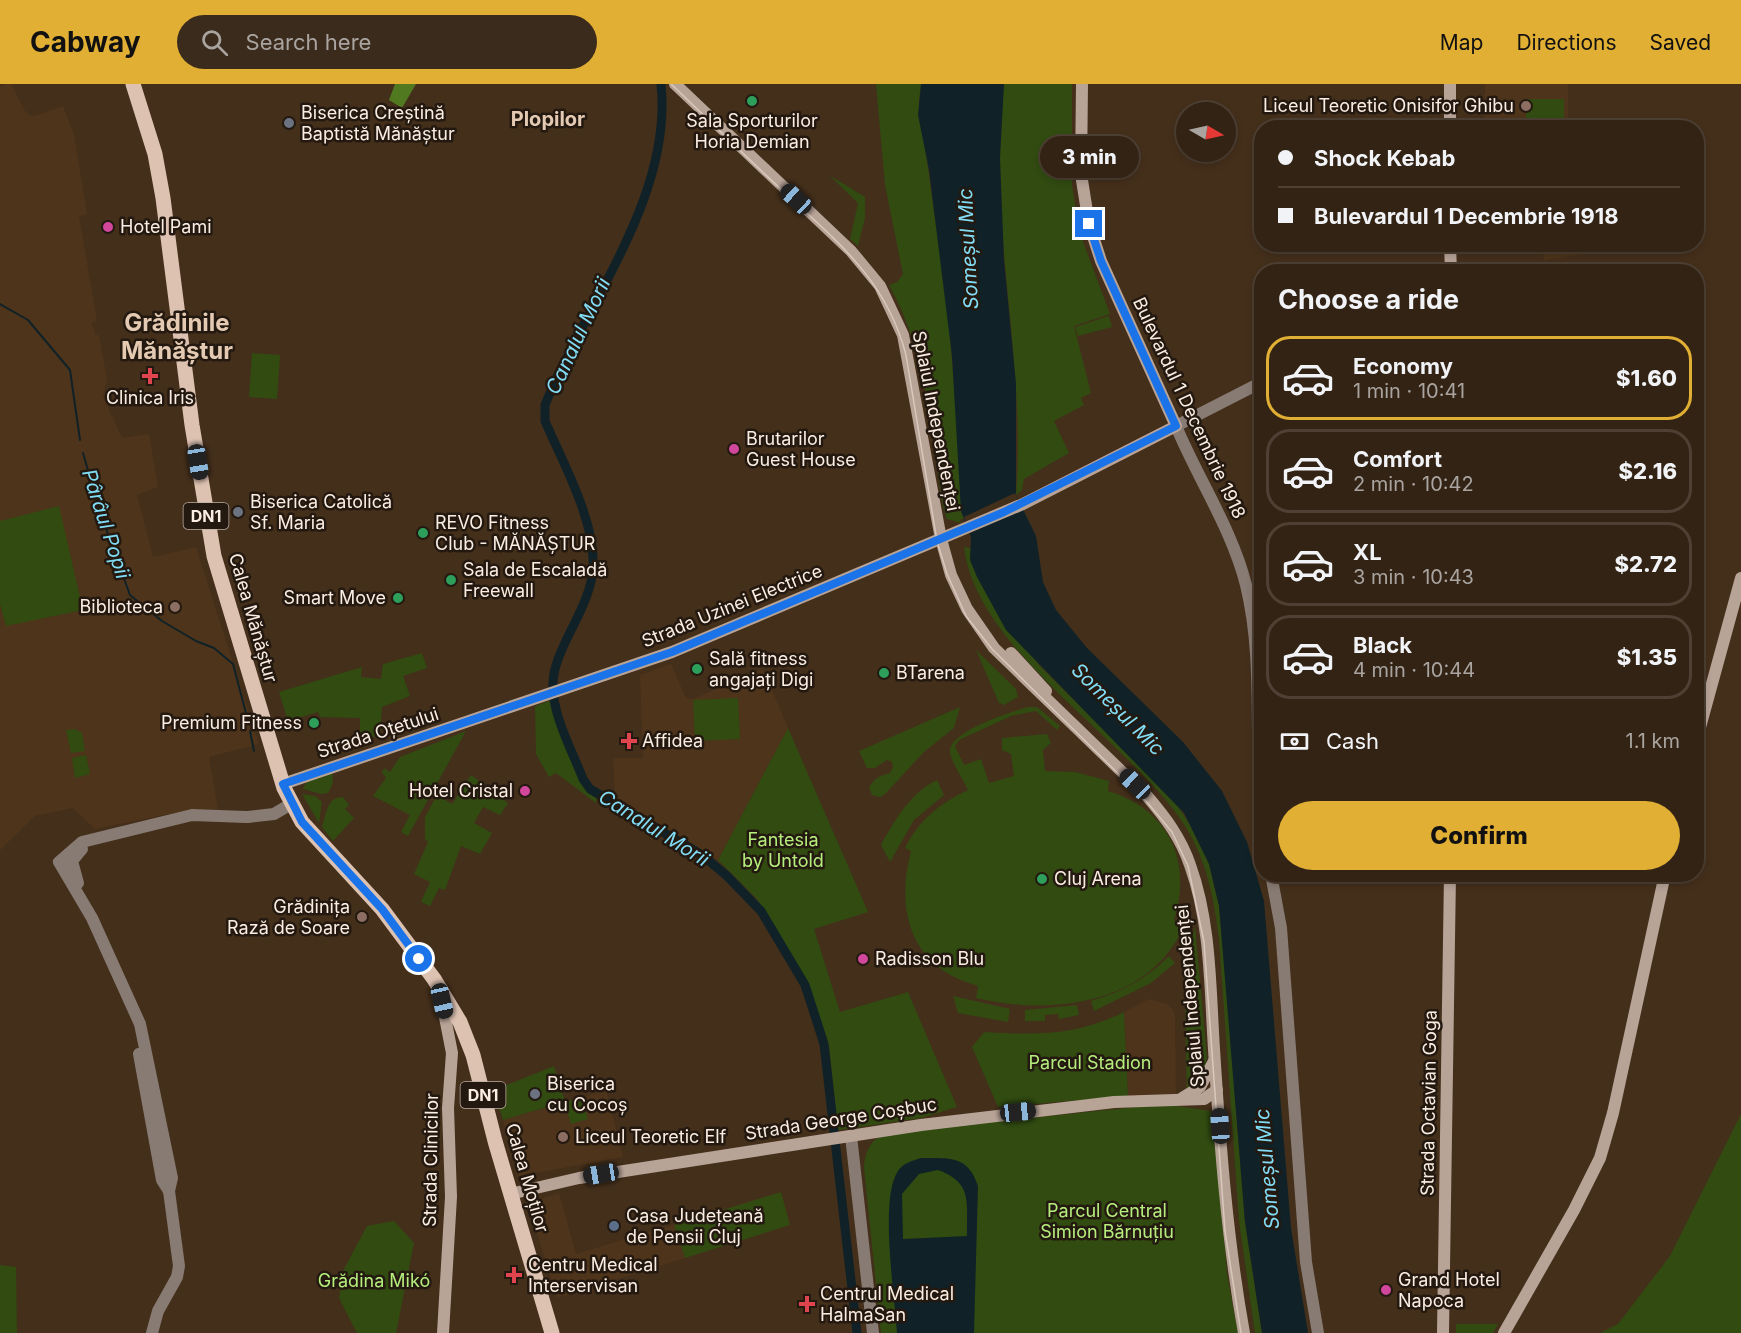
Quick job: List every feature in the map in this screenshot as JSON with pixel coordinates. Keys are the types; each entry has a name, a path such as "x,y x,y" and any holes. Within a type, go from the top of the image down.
{"main road":[{"name":"Calea Mănăștur","path":"133,84 155,154 163,198 189,408 212,546 227,605 291,805"},
{"name":"Bulevardul 1 Decembrie 1918","path":"1082,84 1081,174 1089,224 1101,261 1176,426"},
{"path":"1450,84 1450,120"},
{"name":"Splaiul Independenței","path":"676,85 841,242 870,272 885,294 898,320 908,353 940,539 954,582 980,630 999,642 1040,682 1056,708 1147,796 1169,823 1186,853 1204,922 1228,1240 1244,1333"},
{"name":"Strada Uzinei Electrice","path":"534,699 672,652 966,529 1023,504 1176,426"},
{"path":"1704,713 1741,578"},
{"name":"Strada Oțetului","path":"283,784 534,699"},
{"name":"Calea Moților","path":"291,805 309,831 382,909 440,989 460,1022 473,1055 510,1194 552,1333"},
{"name":"Strada Octavian Goga","path":"1443,1333 1450,882"},
{"path":"1504,1333 1579,1203 1602,1151 1613,1113 1663,882"},
{"name":"Strada Clinicilor","path":"440,989 452,1053 448,1108 451,1197 443,1333"},
{"name":"Strada George Coșbuc","path":"1181,1099 1200,1087 1215,1060"},
{"name":"Strada George Coșbuc","path":"1200,1087 1217,1087"},
{"name":"Strada George Coșbuc","path":"510,1194 579,1178 974,1117 1114,1102 1204,1099 1217,1087"}],"street":[{"path":"1176,426 1254,386"},
{"name":"Bulevardul 1 Decembrie 1918","path":"1176,426 1235,553 1246,587 1252,621 1254,661"},
{"path":"92,918 59,862 77,845 96,838 192,814 247,817 274,814 291,805"},
{"path":"96,838 77,853 72,865 92,918 134,1012 133,1027 162,1180 169,1191 179,1258 179,1272 162,1302 152,1333"},
{"path":"1272,882 1281,928 1306,1262 1318,1333"},
{"path":"839,1137 873,1333"}],"shaded area":[{"path":"11,84 29,115 35,116 63,106 74,134 87,214 79,216 97,321 91,323 96,335 99,335 107,379 103,397 122,438 149,434 158,487 137,495 153,557 196,547 259,744 209,757 218,809 193,809 95,829 73,808 35,816 0,850 0,87"},
{"name":"Liceul Teoretic Onisifor Ghibu","path":"1485,84 1568,84 1568,120 1484,120"},
{"path":"1542,252 1597,252 1544,260"},
{"path":"671,664 686,698 693,699 763,669 788,728 718,860 615,797 613,758 643,758 640,675"},
{"path":"1149,999 1167,1004 1173,1010 1175,1017 1176,1094 1128,1096 1124,1012"},
{"name":"Liceul Teoretic Elf","path":"606,1090 623,1157 519,1176 503,1120"},
{"path":"781,1192 790,1225 557,1298 528,1203 559,1193 576,1254"}],"green space":[{"path":"395,84 416,84 402,108 389,100"},
{"path":"876,84 921,84 919,102 948,314 960,455 961,511 964,518 960,520 961,523 947,519 943,507 931,421 920,365 902,311 889,285 897,282 903,274 885,185"},
{"path":"1004,84 1072,84 1072,185 1079,231 1110,314 1074,326 1091,393 1081,398 1084,405 1054,421 1069,453 1024,479 1022,490 1016,495 1018,444 1016,392 1000,187 1000,135"},
{"path":"1526,99 1564,99 1564,120 1526,120"},
{"path":"829,175 865,197 865,218 858,246 850,239 858,203"},
{"path":"1109,316 1112,327 1078,336 1075,327"},
{"path":"252,353 280,355 277,399 249,397"},
{"path":"59,506 83,610 6,626 0,604 0,521"},
{"path":"964,547 971,548 970,559 1039,665 1173,799 1191,826 1209,864 1219,906 1228,1001 1240,1033 1236,1109 1245,1222 1262,1333 1255,1333 1239,1221 1219,939 1212,895 1199,853 1185,826 1160,794 1058,693 1025,658 996,622 975,585"},
{"path":"976,650 1016,689 1018,697 1004,705 999,703"},
{"path":"422,653 427,668 403,676 410,696 382,707 380,735 360,741 360,718 320,717 318,712 288,721 279,692 362,667 361,677 381,679 383,664"},
{"path":"738,698 740,739 695,741 693,700"},
{"path":"549,701 553,703 580,779 597,795 596,803 556,773 549,777 536,754 535,706"},
{"path":"960,707 954,728 924,752 885,794 880,797 872,795 869,788 871,784 890,773 893,767 892,762 887,760 875,768 867,768 859,751"},
{"name":"Cluj Arena","path":"1028,707 1037,707 1060,726 1057,730 1036,711 1011,716 959,740 955,746 964,765 981,759 989,783 1014,776 1011,754 1002,750 1002,738 1047,734 1051,743 1043,750 1045,771 1075,772 1109,781 1108,791 1129,799 1146,810 1171,840 1180,877 1179,898 1174,920 1185,923 1170,951 1149,972 1124,988 1096,998 1066,1004 1005,1003 976,998 978,986 955,978 937,966 923,951 913,935 905,895 911,851 905,848 911,838 931,813 968,790 951,757 952,744 969,730"},
{"name":"Fantesia by Untold","path":"788,728 868,912 814,929 840,1012 908,992 957,1107 921,1118 838,1130 829,1046 810,989 756,898 718,860"},
{"path":"75,729 82,733 85,751 71,753 66,730"},
{"path":"466,731 408,836 401,832 410,815 373,796 386,778 382,772 384,768 390,772 400,757"},
{"path":"86,755 90,774 75,778 72,758"},
{"path":"332,771 333,783 328,793 321,794 303,789 307,780"},
{"path":"471,775 508,803 500,815 483,807 474,823 492,833 480,854 461,846 445,890 439,888 430,906 421,902 430,882 414,874 428,842 425,839 425,817 437,795 452,804"},
{"path":"937,780 944,795 914,820 890,862 881,845 886,836 897,817 911,800"},
{"path":"302,794 315,796 322,802 319,823"},
{"path":"343,797 349,805 345,809 354,818 333,841 322,827 330,803"},
{"path":"1195,927 1207,1058 1203,1076 1187,1093 1184,962"},
{"path":"1169,956 1175,963 1151,983 1094,1011 1091,1001 1133,984"},
{"path":"953,996 1010,1009 1008,1022 958,1013"},
{"path":"1077,1005 1079,1015 1059,1019 1058,1014 1045,1015 1045,1021 1025,1021 1025,1010"},
{"name":"Parcul Stadion","path":"1124,1012 1128,1096 998,1107 972,1047 984,1032 1022,1034 1072,1030"},
{"path":"554,1066 565,1102 582,1097 588,1119 571,1124 564,1102 503,1120 494,1090"},
{"name":"Parcul Central Simion Bărnuțiu","path":"1164,1104 1211,1111 1214,1115 1227,1274 1238,1333 881,1333 864,1168 867,1151 876,1139 886,1133"},
{"path":"1741,1114 1741,1333 1600,1333 1618,1324 1670,1256"},
{"path":"781,1192 790,1225 685,1258 674,1225"},
{"name":"Grădina Mikó","path":"394,1221 414,1243 396,1333 357,1333 339,1298 344,1269 367,1226"},
{"path":"0,1265 16,1267 17,1333 0,1333"},
{"path":"1456,1324 1498,1324 1493,1333 1456,1333"}],"water":[{"name":"Someșul Mic","path":"921,84 1004,84 1000,158 1004,260 1016,384 1016,495 1036,536 1043,582 1056,610 1087,648 1183,742 1222,791 1247,842 1254,866 1254,882 1259,882 1264,901 1291,1228 1308,1333 1262,1333 1245,1222 1219,906 1209,864 1184,813 1006,630 970,560 971,537 961,511 952,356 929,170 918,115"},
{"path":"921,1158 956,1160 969,1169 978,1186 974,1333 897,1333 889,1225 892,1185 900,1168","holes":["938,1170 958,1181 966,1196 967,1236 903,1239 902,1194 919,1174"]}],"pier":[{"path":"1015,493 1022,509 970,533 964,517"}],"waterway":[{"name":"Canalul Morii","path":"661,84 661,126 654,168 640,209 623,249 545,405 545,421 577,493 593,550 591,583 559,657 553,684 554,696 564,732 583,779 590,789 702,855 727,876 761,911 805,985 824,1044 857,1333"},
{"name":"Pârâul Popii","path":"0,304 28,320 70,370 80,440"},
{"name":"Pârâul Popii","path":"83,453 100,512 130,595 162,621 196,641 214,648 233,664 247,717"},
{"name":"Pârâul Popii","path":"250,731 254,751"}],"tram line":[{"path":"671,84 841,246 858,264 887,305 906,355 937,541 947,574 966,616 992,649 1146,801 1172,832 1188,866 1204,942 1225,1231 1241,1333"}],"place":[{"name":"Sala Sporturilor Horia Demian","path":"752,101"},
{"name":"Liceul Teoretic Onisifor Ghibu","path":"1526,106"},
{"name":"Biserica Creștină Baptistă Mănăștur","path":"289,123"},
{"name":"Hotel Pami","path":"108,227"},
{"name":"Clinica Iris","path":"150,376"},
{"name":"Brutarilor Guest House","path":"734,449"},
{"name":"Biserica Catolică Sf. Maria","path":"238,512"},
{"name":"REVO Fitness Club - MĂNĂȘTUR","path":"423,533"},
{"name":"Sala de Escaladă Freewall","path":"451,580"},
{"name":"Smart Move","path":"398,598"},
{"name":"Biblioteca","path":"175,607"},
{"name":"Sală fitness angajați Digi","path":"697,669"},
{"name":"BTarena","path":"884,673"},
{"name":"Premium Fitness","path":"314,723"},
{"name":"Affidea","path":"629,741"},
{"name":"Hotel Cristal","path":"525,791"},
{"name":"Cluj Arena","path":"1042,879"},
{"name":"Grădinița Rază de Soare","path":"362,917"},
{"name":"Radisson Blu","path":"863,959"},
{"name":"Biserica cu Cocoș","path":"535,1094"},
{"name":"Liceul Teoretic Elf","path":"563,1137"},
{"name":"Casa Județeană de Pensii Cluj","path":"614,1226"},
{"name":"Centru Medical Interservisan","path":"514,1275"},
{"name":"Grand Hotel Napoca","path":"1386,1290"},
{"name":"Centrul Medical HalmaSan","path":"807,1304"}],"district":[{"name":"Plopilor","path":"548,119"},
{"name":"Grădinile Mănăștur","path":"177,337"}],"route":[{"path":"419,959 382,909 302,822 283,784 672,652 1032,500 1176,426 1101,261 1089,224"}]}
